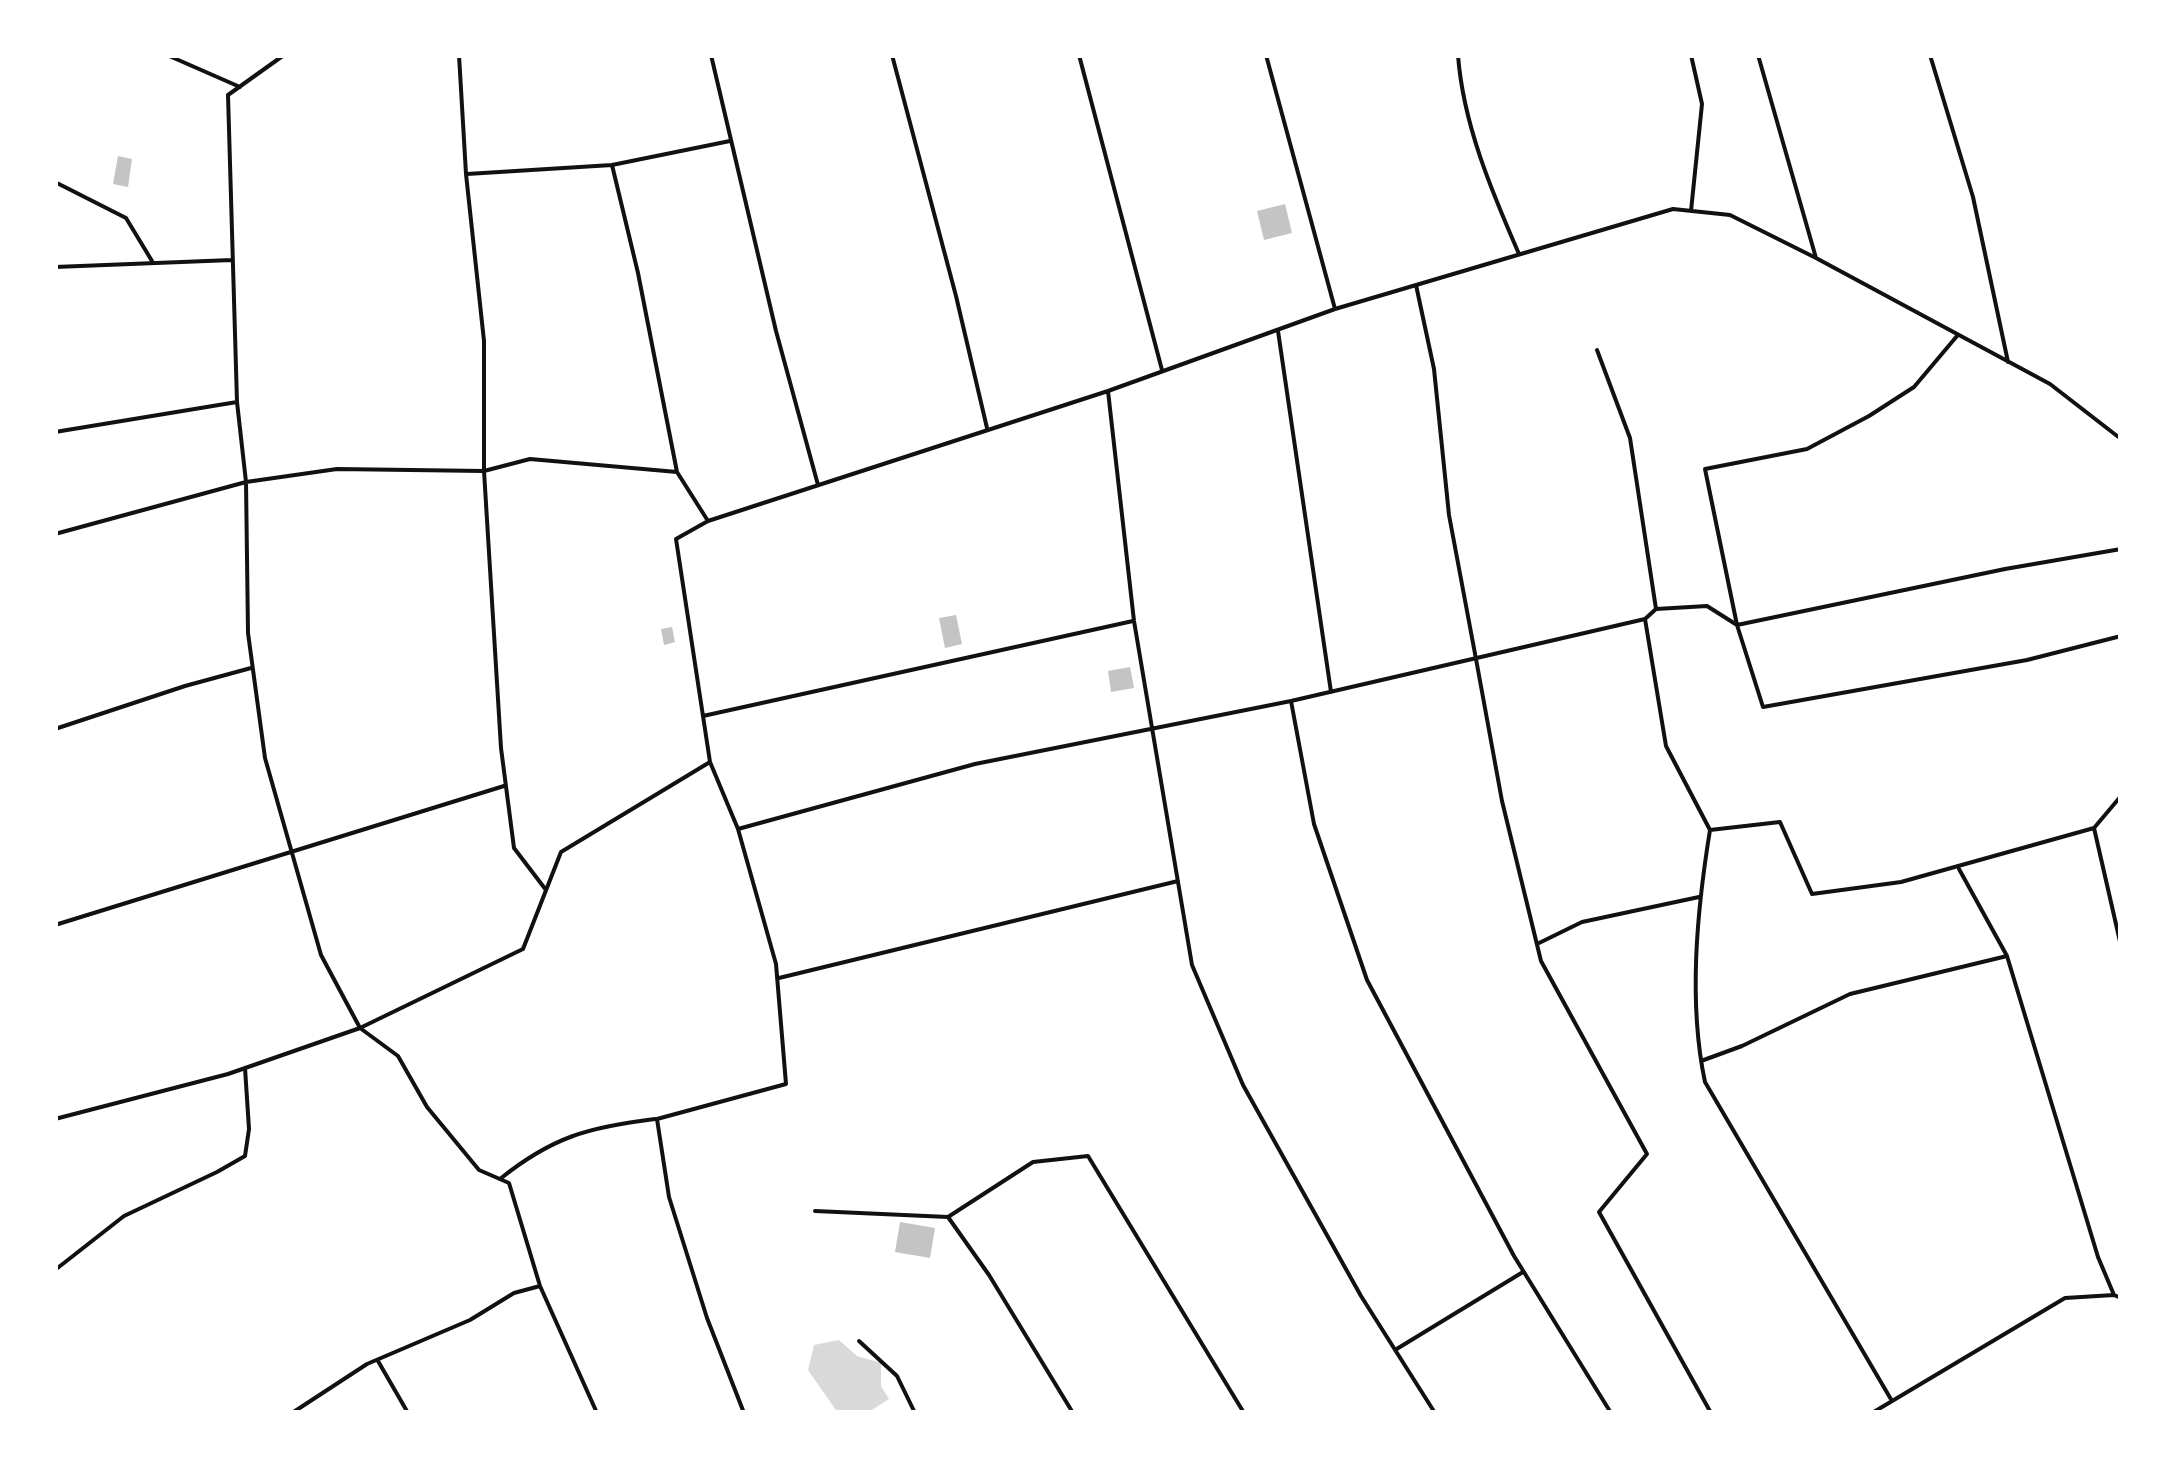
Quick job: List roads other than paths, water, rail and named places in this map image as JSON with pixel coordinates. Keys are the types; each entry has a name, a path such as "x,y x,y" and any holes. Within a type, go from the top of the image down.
{"lane":[{"path":"168,55 240,87"},
{"path":"284,55 228,96 238,402 246,482 248,633 265,758 322,955 360,1028 398,1056 427,1106 479,1170 509,1183 540,1286 597,1413"},
{"path":"458,55 484,340 484,472 506,786 514,848 546,890"},
{"path":"712,55 776,331 818,485"},
{"path":"892,55 988,430"},
{"path":"1079,55 1162,371"},
{"path":"1266,55 1335,309"},
{"path":"1458,55 1487,179 1519,254"},
{"path":"1690,55 1702,104 1691,211"},
{"path":"1758,55 1816,258"},
{"path":"1930,55 1973,197 2008,362"},
{"path":"466,174 612,165 731,140"},
{"path":"612,165 638,272 677,472 708,521"},
{"path":"55,182 126,218 152,261"},
{"path":"500,1180 535,1151 603,1125 657,1119 786,1084 777,978 738,829 710,762 676,539 708,521 1108,391 1335,309 1672,209 1730,215 1816,258 2050,384 2121,439"},
{"path":"55,267 232,260"},
{"path":"1416,285 1434,369 1449,515 1502,802 1541,962 1646,1154 1599,1212 1711,1413"},
{"path":"1277,330 1331,692"},
{"path":"1958,335 1914,388 1838,432 1806,448 1705,469 1737,624 1763,707 2027,660 2121,636"},
{"path":"1597,350 1630,438 1656,608"},
{"path":"1108,391 1134,621 1192,965 1243,1085 1360,1296 1434,1413"},
{"path":"55,432 238,402"},
{"path":"55,534 246,482 337,469 484,472 530,460 677,472"},
{"path":"738,829 975,764 1291,702 1645,619 1656,608 1707,606 1737,624 2121,549"},
{"path":"1645,619 1666,746 1710,830 1699,896 1696,1041 1705,1082 1892,1401"},
{"path":"703,716 894,677 1134,621"},
{"path":"55,729 184,686 253,668"},
{"path":"1291,702 1314,824 1367,980 1524,1272 1611,1413"},
{"path":"55,1119 245,1068 360,1028 524,950 561,852 710,762"},
{"path":"55,925 506,786"},
{"path":"1710,830 1780,822 1812,894 1900,882 2094,828 2121,796"},
{"path":"2094,828 2121,946"},
{"path":"1958,867 2007,956 2098,1258 2114,1295"},
{"path":"777,978 1178,882"},
{"path":"1537,944 1582,922 1699,896"},
{"path":"1701,1061 1742,1046 1850,994 2007,956"},
{"path":"55,1270 124,1216 244,1156 249,1128 245,1068"},
{"path":"657,1119 669,1198 707,1318 744,1413"},
{"path":"814,1211 948,1217 1033,1162 1088,1156 1244,1413"},
{"path":"948,1217 989,1275 1073,1413"},
{"path":"1395,1350 1524,1272"},
{"path":"292,1413 378,1359 470,1320 514,1293 540,1286"},
{"path":"1872,1413 2065,1298 2121,1298"},
{"path":"859,1342 897,1376 915,1413"},
{"path":"378,1359 408,1413"}]}
